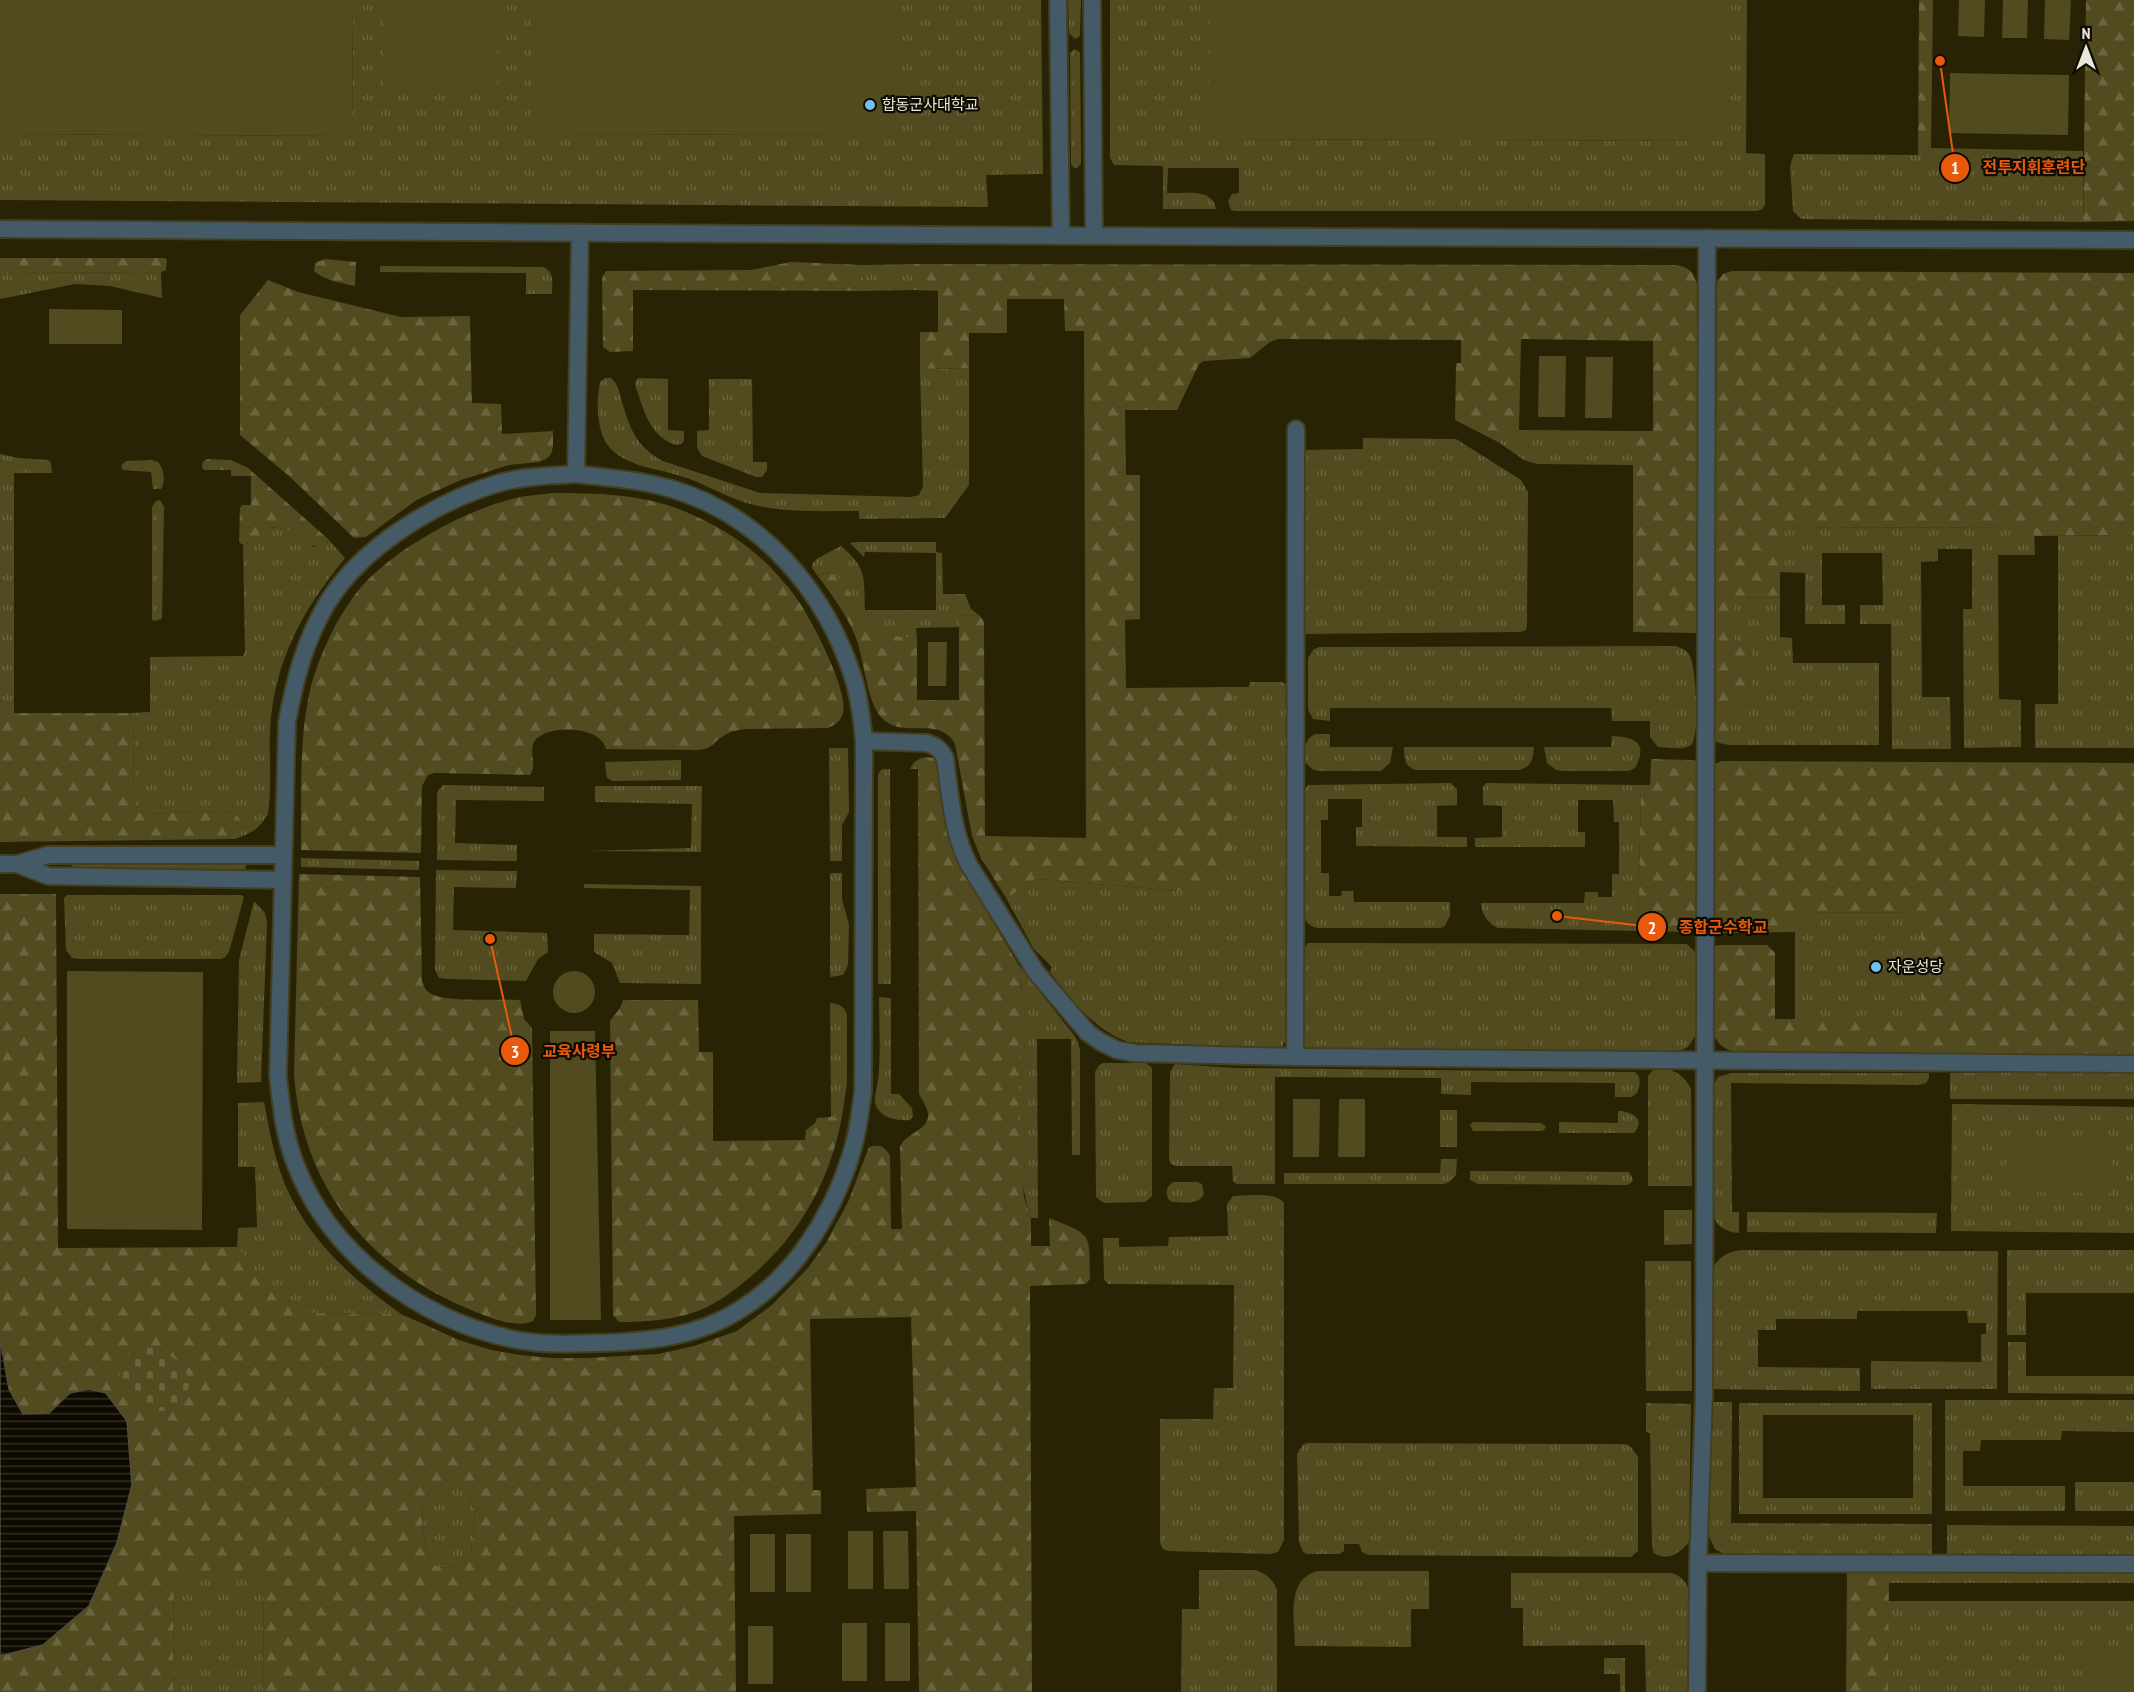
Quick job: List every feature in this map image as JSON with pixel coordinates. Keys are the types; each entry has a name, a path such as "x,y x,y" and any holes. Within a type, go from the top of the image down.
{"street":[{"path":"1058,0 1061,236"},
{"path":"1092,0 1094,236"},
{"path":"0,229 2134,240"},
{"path":"576,474 580,233"},
{"path":"1697,1692 1698,1563 1704,1396 1707,238"},
{"path":"1295,1057 1296,429"},
{"path":"576,474 634,480 676,491 707,503 734,518 779,553 814,594 839,640 852,675 861,712 864,741 863,1091 858,1128 851,1157 826,1216 807,1245 790,1265 742,1309 716,1323 685,1333 622,1342 563,1344 530,1342 492,1333 445,1316 398,1291 365,1264 337,1234 314,1203 295,1163 282,1118 278,1075 287,722 295,678 309,639 327,604 349,574 373,552 434,509 499,483 533,476 576,474"},
{"path":"864,741 927,743 941,750 945,758 957,834 969,865 1036,972 1088,1033 1117,1050 1135,1053 1295,1057 2134,1064"},
{"path":"8,864 48,855 283,855"},
{"path":"8,864 48,876 283,880"},
{"path":"1698,1563 2134,1564"}],"green space":[{"path":"0,0 353,0 352,136 0,134"},
{"path":"353,0 532,0 532,134 894,135 895,0 1041,0 1043,174 986,175 988,207 0,200 0,134 352,136"},
{"path":"385,0 498,0 497,93 384,92"},
{"path":"532,0 895,0 895,135 532,134"},
{"path":"1068,0 1081,0 1080,36 1075,39 1069,33"},
{"path":"1110,0 1210,0 1210,139 1727,141 1728,0 1747,0 1746,153 1765,154 1765,205 1757,211 1235,211 1231,210 1228,201 1232,194 1239,193 1239,168 1168,168 1167,193 1203,195 1214,202 1216,209 1163,209 1163,166 1114,165 1110,158"},
{"path":"1210,0 1728,0 1728,141 1209,139"},
{"path":"1919,0 1933,0 1931,148 1918,155"},
{"path":"1959,0 1985,0 1984,37 1958,36"},
{"path":"2003,0 2028,0 2027,38 2002,38"},
{"path":"2045,0 2071,0 2069,40 2044,39"},
{"path":"2086,0 2134,0 2134,221 2083,222"},
{"path":"1074,49 1080,52 1081,164 1077,168 1071,164 1070,53"},
{"path":"1950,73 2069,75 2068,135 1949,133"},
{"path":"1931,148 2083,151 2083,222 1801,219 1793,211 1790,166 1794,154 1918,155"},
{"path":"0,258 165,258 167,260 166,270 161,272 0,273"},
{"path":"325,259 356,262 355,286 339,283 314,271 315,263"},
{"path":"791,262 863,265 863,291 633,290 633,351 610,352 603,347 602,278 606,271 751,270"},
{"path":"914,264 914,290 863,291 863,265"},
{"path":"914,264 1675,265 1687,268 1697,284 1698,633 1633,632 1633,431 1653,431 1653,341 1521,339 1519,430 1498,442 1455,420 1456,363 1461,363 1461,340 1278,339 1270,342 1250,358 1204,361 1199,364 1177,410 1125,410 1126,475 1140,475 1140,619 1125,620 1126,688 1231,687 1231,857 1220,876 1204,884 1179,891 1036,879 1006,898 981,858 972,836 955,744 948,735 940,730 899,727 881,717 872,701 856,638 839,605 817,575 828,573 843,581 859,615 875,631 917,638 917,700 959,700 959,615 980,616 984,622 985,836 1086,838 1084,331 1065,331 1064,299 1007,299 1007,333 969,333 969,368 920,369 920,332 938,332 938,291 914,290"},
{"path":"380,266 543,267 551,275 552,294 526,294 526,273 380,272"},
{"path":"1732,271 2134,273 2134,535 2034,536 2034,527 1780,528 1780,598 1735,597 1735,644 1752,644 1752,705 1728,705 1728,745 1716,742 1714,737 1717,282 1723,274"},
{"path":"161,272 162,298 110,286 75,284 0,299 0,273"},
{"path":"268,280 298,292 401,317 470,316 472,403 501,404 502,434 553,431 551,454 539,462 509,465 461,480 418,499 366,537 354,538 289,476 240,435 240,315"},
{"path":"49,309 122,310 122,344 49,344"},
{"path":"1539,356 1566,356 1565,417 1538,417"},
{"path":"1586,357 1613,357 1612,418 1585,418"},
{"path":"969,368 969,485 945,518 859,519 859,511 767,508 744,502 687,478 624,459 605,441 598,416 600,382 605,378 611,378 618,388 627,419 635,435 646,449 663,461 760,493 911,497 919,495 923,486 920,369"},
{"path":"638,378 668,379 668,430 684,431 682,444 671,443 653,429 636,388 635,383"},
{"path":"709,379 752,379 753,462 767,462 767,470 762,477 756,477 702,456 697,448 697,431 709,430"},
{"path":"1519,430 1633,431 1633,465 1537,464 1524,460 1498,442"},
{"path":"1363,438 1456,439 1521,480 1528,492 1526,630 1520,632 1302,634 1302,450 1363,449"},
{"path":"0,454 48,460 51,463 52,473 14,473 14,713 0,713"},
{"path":"207,459 231,460 248,468 328,539 327,545 317,547 291,530 277,527 266,530 254,540 243,545 239,542 240,508 242,505 251,505 251,476 231,476 231,470 204,470 203,462"},
{"path":"152,460 158,462 163,471 164,479 161,489 153,489 151,472 123,470 121,466 126,461"},
{"path":"552,493 607,494 661,503 705,521 745,545 785,583 811,622 828,655 840,688 843,702 841,718 828,728 738,730 721,737 708,748 699,750 606,749 602,741 586,732 553,731 543,734 533,743 533,766 530,775 435,773 428,775 422,786 421,853 301,850 301,768 307,706 311,686 324,649 349,602 388,562 429,534 496,504 520,497"},
{"path":"160,500 164,507 162,619 154,621 152,619 152,507 156,501"},
{"path":"282,527 296,531 314,547 327,545 328,539 345,558 303,618 284,659 277,682 270,731 268,814 256,828 240,837 241,824 235,813 221,811 146,814 138,812 134,800 133,713 150,712 150,657 243,656 245,652 243,545 267,528"},
{"path":"2034,527 2035,555 1998,555 1999,699 2021,700 2021,747 1964,748 1963,609 1972,609 1972,549 1938,549 1938,561 1921,562 1922,697 1950,697 1951,749 1892,749 1891,624 1860,624 1860,605 1883,605 1882,553 1822,553 1822,605 1845,605 1845,624 1805,624 1805,573 1780,572 1779,528"},
{"path":"2134,535 2134,748 2035,748 2035,704 2058,704 2058,536"},
{"path":"936,542 936,552 942,553 943,594 965,594 971,609 980,616 959,615 959,627 916,628 917,638 889,635 869,628 859,616 842,582 836,576 817,575 812,564 818,558 841,546 860,567 865,610 936,610 936,553 865,552 864,557 850,543"},
{"path":"1735,597 1780,598 1780,637 1792,638 1793,663 1879,663 1879,745 1728,745 1728,705 1752,705 1752,644 1735,644"},
{"path":"928,642 947,642 946,686 928,686"},
{"path":"1675,646 1682,648 1690,656 1695,687 1694,739 1691,745 1684,748 1658,747 1650,737 1650,721 1612,721 1611,708 1330,708 1330,721 1313,719 1308,710 1308,658 1313,650 1319,647"},
{"path":"1250,682 1282,682 1287,685 1287,1037 1282,1047 1275,1048 1128,1042 1104,1030 1094,1022 1067,993 1050,972 1052,967 1034,949 1006,898 1036,879 1179,891 1231,856 1231,687 1249,687"},
{"path":"0,713 133,713 134,800 138,812 146,814 221,811 235,813 241,824 240,837 235,839 0,842"},
{"path":"1315,734 1330,734 1330,747 1393,747 1390,763 1381,771 1318,771 1312,769 1305,762 1305,750 1307,742"},
{"path":"1612,736 1633,740 1640,747 1639,759 1635,768 1629,771 1563,771 1556,770 1547,763 1544,747 1611,747"},
{"path":"1404,747 1534,747 1531,761 1520,770 1415,770 1407,764"},
{"path":"829,748 848,748 849,812 842,825 842,861 830,861"},
{"path":"926,757 934,758 938,765 947,825 957,861 1022,974 1018,1118 1024,1197 1031,1218 1031,1246 1050,1246 1049,1218 1081,1233 1086,1238 1090,1253 1090,1279 1086,1284 1030,1286 1032,1692 919,1692 916,1511 867,1512 866,1489 916,1487 911,1317 810,1319 813,1490 821,1490 821,1514 734,1516 736,1692 263,1692 264,1576 174,1576 173,1692 0,1692 0,1656 43,1645 70,1392 49,1413 23,1414 9,1389 0,1338 0,894 56,894 58,1248 237,1247 283,1305 303,1313 401,1314 459,1340 491,1350 520,1355 587,1358 658,1354 694,1346 737,1331 772,1305 808,1268 826,1243 848,1202 869,1147 881,1147 890,1156 891,1229 902,1229 900,1147 908,1137 924,1126 928,1115 919,1094 918,769 910,769 915,762","holes":["443,1484 463,1484 475,1512 471,1553 463,1565 449,1568 438,1567 427,1552 422,1519 424,1500 427,1494"]},
{"path":"1651,759 1692,760 1697,761 1699,766 1696,929 1691,932 1638,931 1641,785 1650,785"},
{"path":"681,760 681,780 613,781 607,778 605,762"},
{"path":"1722,761 2134,763 2134,1056 2001,1056 1735,1052 1728,1050 1718,1042 1714,1035 1712,950 1715,946 1767,945 1775,953 1775,1019 1921,1019 1921,913 1795,912 1795,932 1713,932 1712,770 1715,764"},
{"path":"883,769 890,769 891,984 878,984 878,775"},
{"path":"1451,783 1457,789 1457,805 1437,806 1437,837 1467,837 1467,847 1356,846 1356,827 1362,827 1362,799 1328,799 1328,820 1321,820 1321,873 1329,873 1329,896 1341,896 1342,891 1353,891 1354,902 1450,902 1450,915 1445,926 1440,928 1317,928 1308,923 1305,918 1305,789 1308,785"},
{"path":"1486,783 1641,785 1638,931 1498,928 1491,924 1484,914 1481,903 1584,903 1585,892 1598,892 1598,897 1612,897 1612,874 1619,874 1619,822 1614,822 1613,800 1578,800 1578,832 1585,832 1585,847 1475,847 1475,838 1502,837 1502,806 1483,805 1483,787"},
{"path":"443,785 544,787 544,801 456,800 455,843 517,845 517,861 437,860 437,792"},
{"path":"595,786 702,786 701,852 585,851 691,848 692,804 595,802"},
{"path":"301,858 419,861 419,870 301,867"},
{"path":"244,862 245,872 71,868 72,863"},
{"path":"436,870 517,871 516,888 454,887 453,930 547,933 548,952 538,959 526,981 439,978 435,970"},
{"path":"830,873 842,873 842,899 849,925 848,965 843,975 830,977"},
{"path":"299,874 420,877 422,981 426,990 434,995 452,999 520,1000 524,1019 532,1028 536,1315 533,1321 518,1324 485,1316 434,1292 401,1271 372,1246 347,1218 326,1187 311,1152 300,1115 294,1074"},
{"path":"584,884 701,886 701,984 620,983 612,963 594,952 594,934 689,935 690,890 584,888"},
{"path":"67,895 241,895 244,897 229,952 221,959 79,959 72,958 66,950 64,898"},
{"path":"254,901 265,913 267,922 261,1082 237,1083 239,960"},
{"path":"1795,912 1921,913 1921,1019 1795,1019"},
{"path":"1308,943 1687,944 1697,954 1695,1036 1688,1047 1673,1054 1310,1050 1303,1045 1302,1039 1302,951"},
{"path":"1018,964 1074,1035 1080,1050 1080,1155 1072,1155 1071,1039 1037,1039 1038,1218 1031,1218 1020,1161 1017,1098 1022,974"},
{"path":"67,971 203,972 202,1230 67,1229"},
{"path":"574,971 589,977 595,992 589,1007 574,1013 559,1007 553,992 559,977"},
{"path":"879,997 891,998 891,1094 899,1094 912,1108 913,1116 910,1120 888,1117 880,1112 876,1105"},
{"path":"623,1000 698,1000 699,1052 713,1052 713,1141 805,1140 806,1130 815,1123 817,1118 842,1116 837,1141 820,1187 795,1229 780,1248 743,1283 710,1306 685,1315 641,1322 619,1322 613,1315 610,1021"},
{"path":"830,1003 841,1006 847,1015 847,1083 842,1116 831,1117"},
{"path":"550,1031 595,1031 601,1320 550,1320"},
{"path":"1103,1063 1146,1063 1152,1068 1152,1196 1145,1202 1104,1203 1096,1197 1095,1072"},
{"path":"1175,1064 1235,1068 1635,1072 1640,1082 1637,1093 1632,1097 1615,1097 1615,1083 1471,1082 1471,1095 1441,1094 1441,1078 1275,1077 1275,1184 1237,1184 1233,1182 1232,1166 1176,1166 1171,1164 1169,1160 1170,1072"},
{"path":"1663,1068 1680,1075 1691,1089 1692,1186 1648,1186 1648,1076 1653,1070"},
{"path":"1731,1073 1929,1073 1929,1078 1926,1083 1918,1085 1731,1083 1732,1212 1739,1212 1739,1233 1722,1228 1712,1214 1712,1088 1718,1077"},
{"path":"1950,1073 2134,1073 2134,1099 1950,1099"},
{"path":"1293,1099 1320,1099 1319,1157 1293,1157"},
{"path":"1339,1099 1365,1099 1365,1157 1338,1157"},
{"path":"264,1102 280,1172 305,1222 318,1240 349,1272 401,1314 303,1313 283,1306 237,1247 238,1228 257,1227 255,1167 238,1167 238,1103"},
{"path":"1952,1104 2134,1107 2134,1233 1951,1231"},
{"path":"1440,1110 1457,1110 1457,1147 1440,1147"},
{"path":"1618,1111 1628,1112 1636,1117 1639,1124 1634,1133 1559,1133 1559,1122 1618,1123"},
{"path":"1473,1122 1541,1123 1546,1127 1543,1131 1473,1131 1470,1125"},
{"path":"2007,1141 2112,1141 2111,1193 2006,1192"},
{"path":"1441,1159 1457,1159 1456,1175 1444,1184 1284,1184 1284,1173 1440,1173"},
{"path":"1470,1171 1629,1172 1633,1179 1627,1185 1478,1184 1470,1180"},
{"path":"1173,1182 1197,1182 1202,1184 1204,1194 1194,1202 1172,1202 1167,1192"},
{"path":"1233,1196 1268,1196 1280,1199 1284,1203 1284,1540 1278,1552 1270,1554 1168,1551 1163,1549 1160,1543 1160,1419 1213,1419 1214,1388 1233,1388 1234,1285 1108,1284 1104,1279 1103,1238 1119,1238 1119,1247 1168,1246 1169,1237 1228,1236 1227,1204"},
{"path":"1664,1210 1692,1210 1692,1244 1664,1245"},
{"path":"1747,1212 1937,1213 1936,1233 1747,1232"},
{"path":"1741,1250 1998,1251 1997,1389 1871,1389 1871,1361 1981,1362 1981,1334 1986,1334 1986,1323 1968,1323 1967,1311 1857,1311 1857,1319 1776,1319 1776,1330 1758,1330 1758,1367 1860,1368 1860,1391 1708,1389 1710,1275 1721,1258"},
{"path":"2007,1250 2134,1250 2134,1293 2026,1293 2026,1335 2007,1335"},
{"path":"1645,1261 1691,1261 1692,1391 1646,1391"},
{"path":"2008,1342 2026,1342 2026,1376 2134,1376 2134,1394 2008,1393"},
{"path":"148,1347 169,1355 185,1370 189,1385 183,1404 161,1411 151,1409 133,1397 125,1388 120,1378 119,1368 122,1359 130,1352"},
{"path":"1945,1400 2134,1400 2134,1432 2062,1431 2061,1440 1981,1440 1980,1451 1963,1451 1963,1486 2065,1486 2065,1511 1945,1511"},
{"path":"1708,1402 1732,1402 1731,1523 1932,1524 1932,1555 1724,1554 1715,1549 1707,1532"},
{"path":"1646,1403 1691,1404 1689,1542 1678,1553 1664,1557 1654,1553 1652,1547 1650,1433 1646,1432"},
{"path":"1739,1403 1932,1403 1932,1514 1739,1514","holes":["1763,1415 1913,1415 1913,1498 1763,1498"]},
{"path":"1307,1443 1626,1444 1638,1457 1638,1551 1631,1557 1368,1555 1362,1552 1359,1544 1344,1544 1344,1551 1339,1554 1307,1554 1303,1552 1299,1542 1297,1454"},
{"path":"2075,1482 2134,1482 2134,1511 2075,1511"},
{"path":"443,1484 463,1484 475,1512 471,1553 463,1565 449,1568 438,1567 431,1560 427,1552 422,1519 427,1494"},
{"path":"1947,1525 2134,1526 2134,1556 1947,1555"},
{"path":"848,1531 873,1531 873,1589 848,1589"},
{"path":"883,1531 908,1531 909,1589 884,1589"},
{"path":"750,1534 775,1534 775,1592 750,1592"},
{"path":"786,1534 811,1534 811,1592 786,1592"},
{"path":"1199,1570 1256,1570 1266,1575 1274,1583 1277,1590 1277,1692 1181,1692 1182,1609 1199,1609"},
{"path":"1847,1570 1889,1570 1888,1692 1846,1692"},
{"path":"1889,1570 2134,1572 2134,1583 1888,1583"},
{"path":"1318,1571 1429,1571 1429,1609 1411,1609 1411,1647 1295,1646 1296,1591 1300,1582 1308,1575"},
{"path":"1511,1573 1671,1573 1679,1576 1686,1583 1690,1594 1689,1692 1646,1692 1645,1645 1523,1646 1523,1608 1511,1608"},
{"path":"174,1576 264,1576 263,1692 173,1692"},
{"path":"1888,1601 2134,1601 2134,1646 2084,1646 2084,1692 1888,1692"},
{"path":"842,1623 867,1623 867,1681 842,1681"},
{"path":"885,1623 910,1623 910,1681 885,1681"},
{"path":"748,1626 773,1626 773,1684 748,1684"},
{"path":"2084,1645 2134,1646 2134,1692 2084,1692"},
{"path":"1604,1658 1625,1658 1625,1692 1620,1692 1620,1674 1604,1674"}],"shaded area":[{"path":"0,1338 9,1389 23,1414 49,1413 70,1393 89,1389 106,1393 127,1421 132,1485 117,1543 89,1606 43,1645 0,1656"}],"place":[{"name":"전투지휘훈련단","path":"1940,61"},
{"name":"합동군사대학교","path":"870,105"},
{"name":"종합군수학교","path":"1557,916"},
{"name":"교육사령부","path":"490,939"},
{"name":"자운성당","path":"1876,967"}]}
